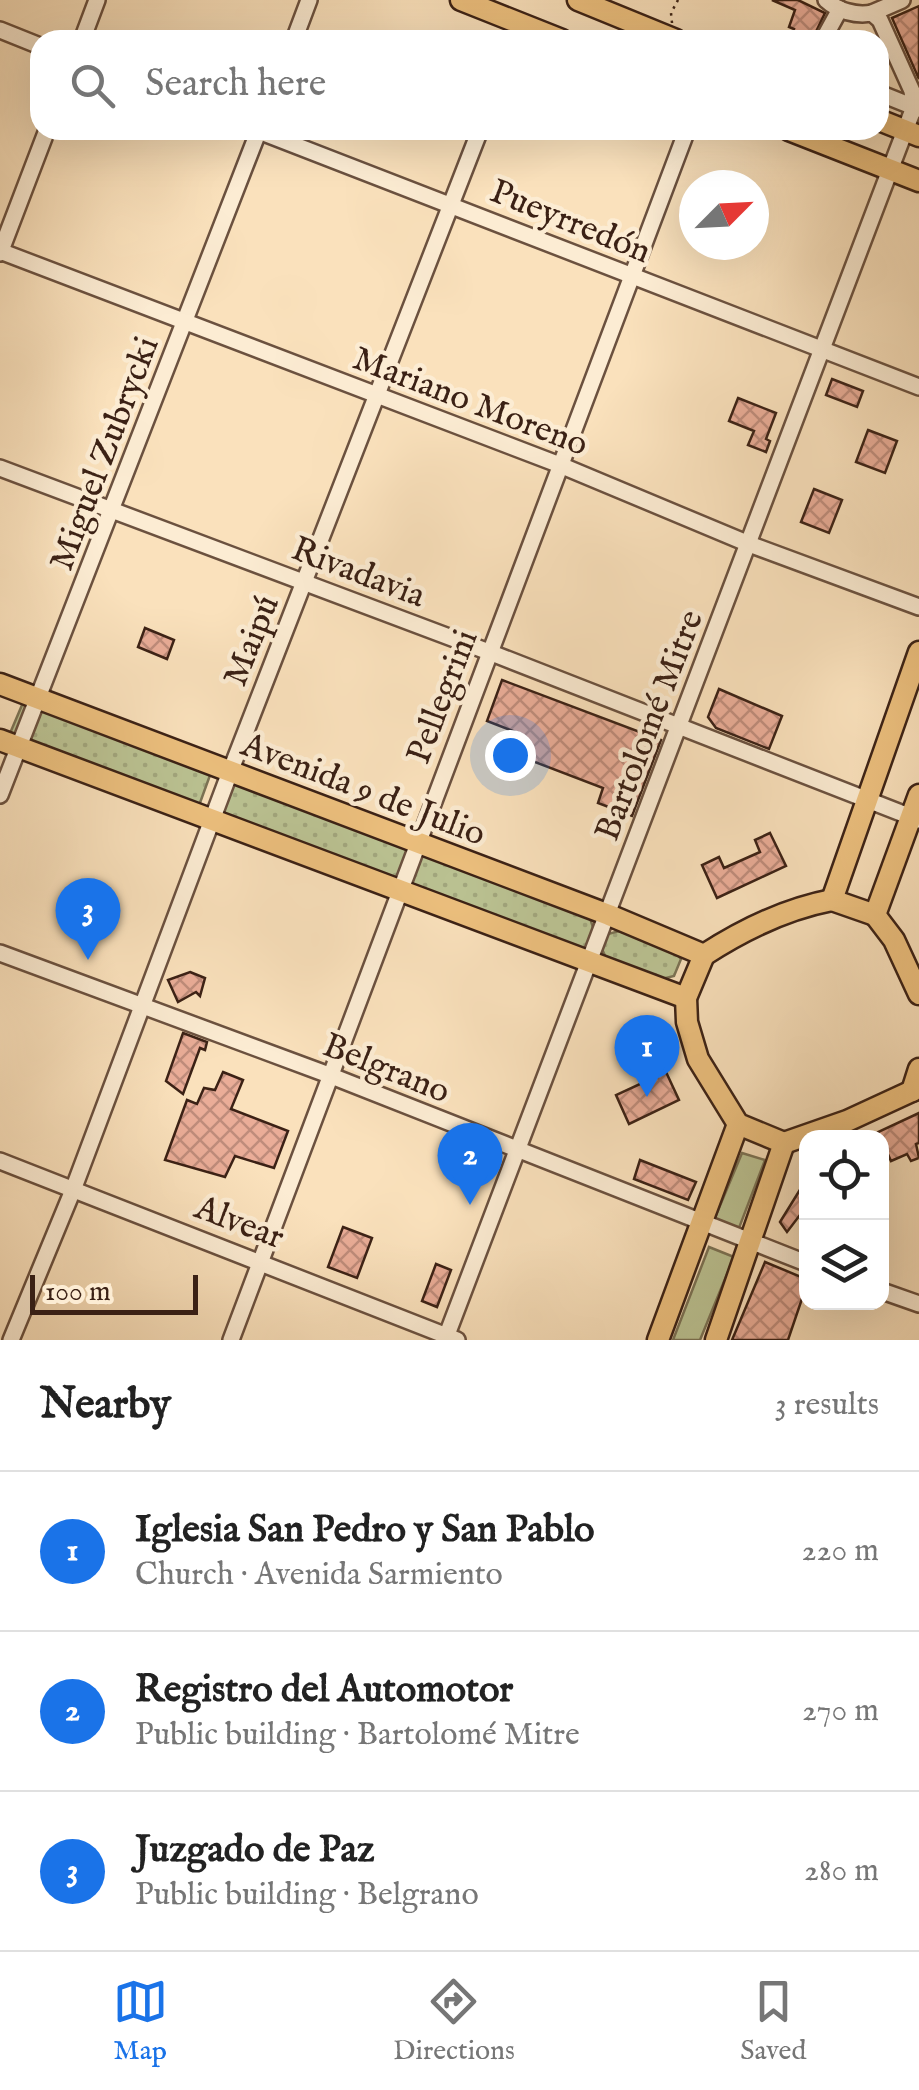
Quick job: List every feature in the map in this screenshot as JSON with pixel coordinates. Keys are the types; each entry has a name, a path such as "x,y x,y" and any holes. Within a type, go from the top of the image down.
{"main road":[{"path":"461,0 515,30"},
{"path":"578,0 651,30"},
{"path":"814,140 919,181"},
{"path":"832,900 919,652"},
{"name":"Avenida 9 de Julio","path":"0,684 704,954"},
{"path":"9,744 686,998"},
{"path":"875,915 915,818 919,795"},
{"path":"919,994 894,940 875,915 832,900 772,916 704,954 686,998 687,1022 698,1059 738,1124 784,1143 915,1092 919,1069"},
{"path":"658,1340 738,1124"},
{"path":"716,1340 784,1143"}],"street":[{"path":"86,30 97,0"},
{"path":"298,30 309,0"},
{"path":"826,30 833,4 859,16 902,0"},
{"path":"872,14 885,30"},
{"path":"0,30 30,42"},
{"path":"889,40 918,107"},
{"path":"889,97 918,107"},
{"name":"Bartolomé Mitre","path":"450,1338 888,169 911,133 918,107"},
{"path":"0,252 43,140"},
{"name":"Miguel Zubrycki","path":"0,796 9,744 40,699 254,140"},
{"name":"Pueyrredón","path":"284,140 919,387"},
{"name":"Maipú","path":"11,1340 74,1190 140,1006 476,140"},
{"name":"Pellegrini","path":"231,1340 683,140"},
{"name":"Mariano Moreno","path":"0,252 560,464 749,544 919,607"},
{"name":"Rivadavia","path":"0,468 915,818"},
{"name":"Belgrano","path":"0,953 328,1075 799,1261"},
{"name":"Alvear","path":"0,1161 450,1338"},
{"path":"889,1293 919,1304"}],"path":[{"path":"673,30 670,13 678,0"}],"green space":[{"path":"28,691 213,767 197,811 8,738"},
{"path":"233,777 411,849 396,887 218,821"},
{"path":"418,851 590,918 594,931 584,953 403,890"},
{"path":"619,931 673,950 681,959 674,976 662,979 607,960 602,949 608,934"},
{"path":"742,1153 765,1160 739,1228 714,1220"},
{"path":"709,1247 734,1257 700,1340 673,1340"}],"building":[{"path":"772,0 798,0 825,13 817,30 794,30 789,27 795,10"},
{"path":"919,6 919,79 892,18"},
{"path":"832,379 863,391 857,407 826,395"},
{"path":"738,398 776,413 766,439 770,441 766,452 748,445 754,431 729,421"},
{"path":"868,430 897,441 885,473 856,462"},
{"path":"814,489 842,500 829,533 801,522"},
{"path":"145,628 174,640 167,659 138,647"},
{"path":"502,680 661,740 632,816 598,803 603,788 514,754 521,734 487,721"},
{"path":"719,689 782,716 769,749 716,728 708,717"},
{"path":"770,833 786,866 717,898 702,865 719,857 724,868 760,852 755,840"},
{"path":"190,972 205,978 200,996 196,992 178,1002 168,980"},
{"path":"183,1033 207,1042 205,1050 200,1048 183,1094 166,1081"},
{"path":"223,1072 243,1080 231,1109 288,1131 274,1168 235,1156 225,1177 165,1160 187,1100 197,1104 204,1088 215,1090"},
{"path":"666,1072 679,1100 629,1124 616,1095"},
{"path":"919,1113 919,1158 911,1161 907,1154 891,1161 889,1130 882,1130"},
{"path":"640,1160 696,1182 688,1200 634,1179"},
{"path":"799,1191 799,1216 787,1232 780,1222"},
{"path":"343,1227 372,1238 357,1278 328,1267"},
{"path":"765,1262 799,1276 799,1308 788,1340 732,1340"},
{"path":"436,1264 451,1270 437,1307 422,1301"}],"place":[{"name":"Juzgado de Paz","path":"88,960"},
{"name":"Iglesia San Pedro y San Pablo","path":"647,1097"},
{"name":"Registro del Automotor","path":"470,1205"}]}
